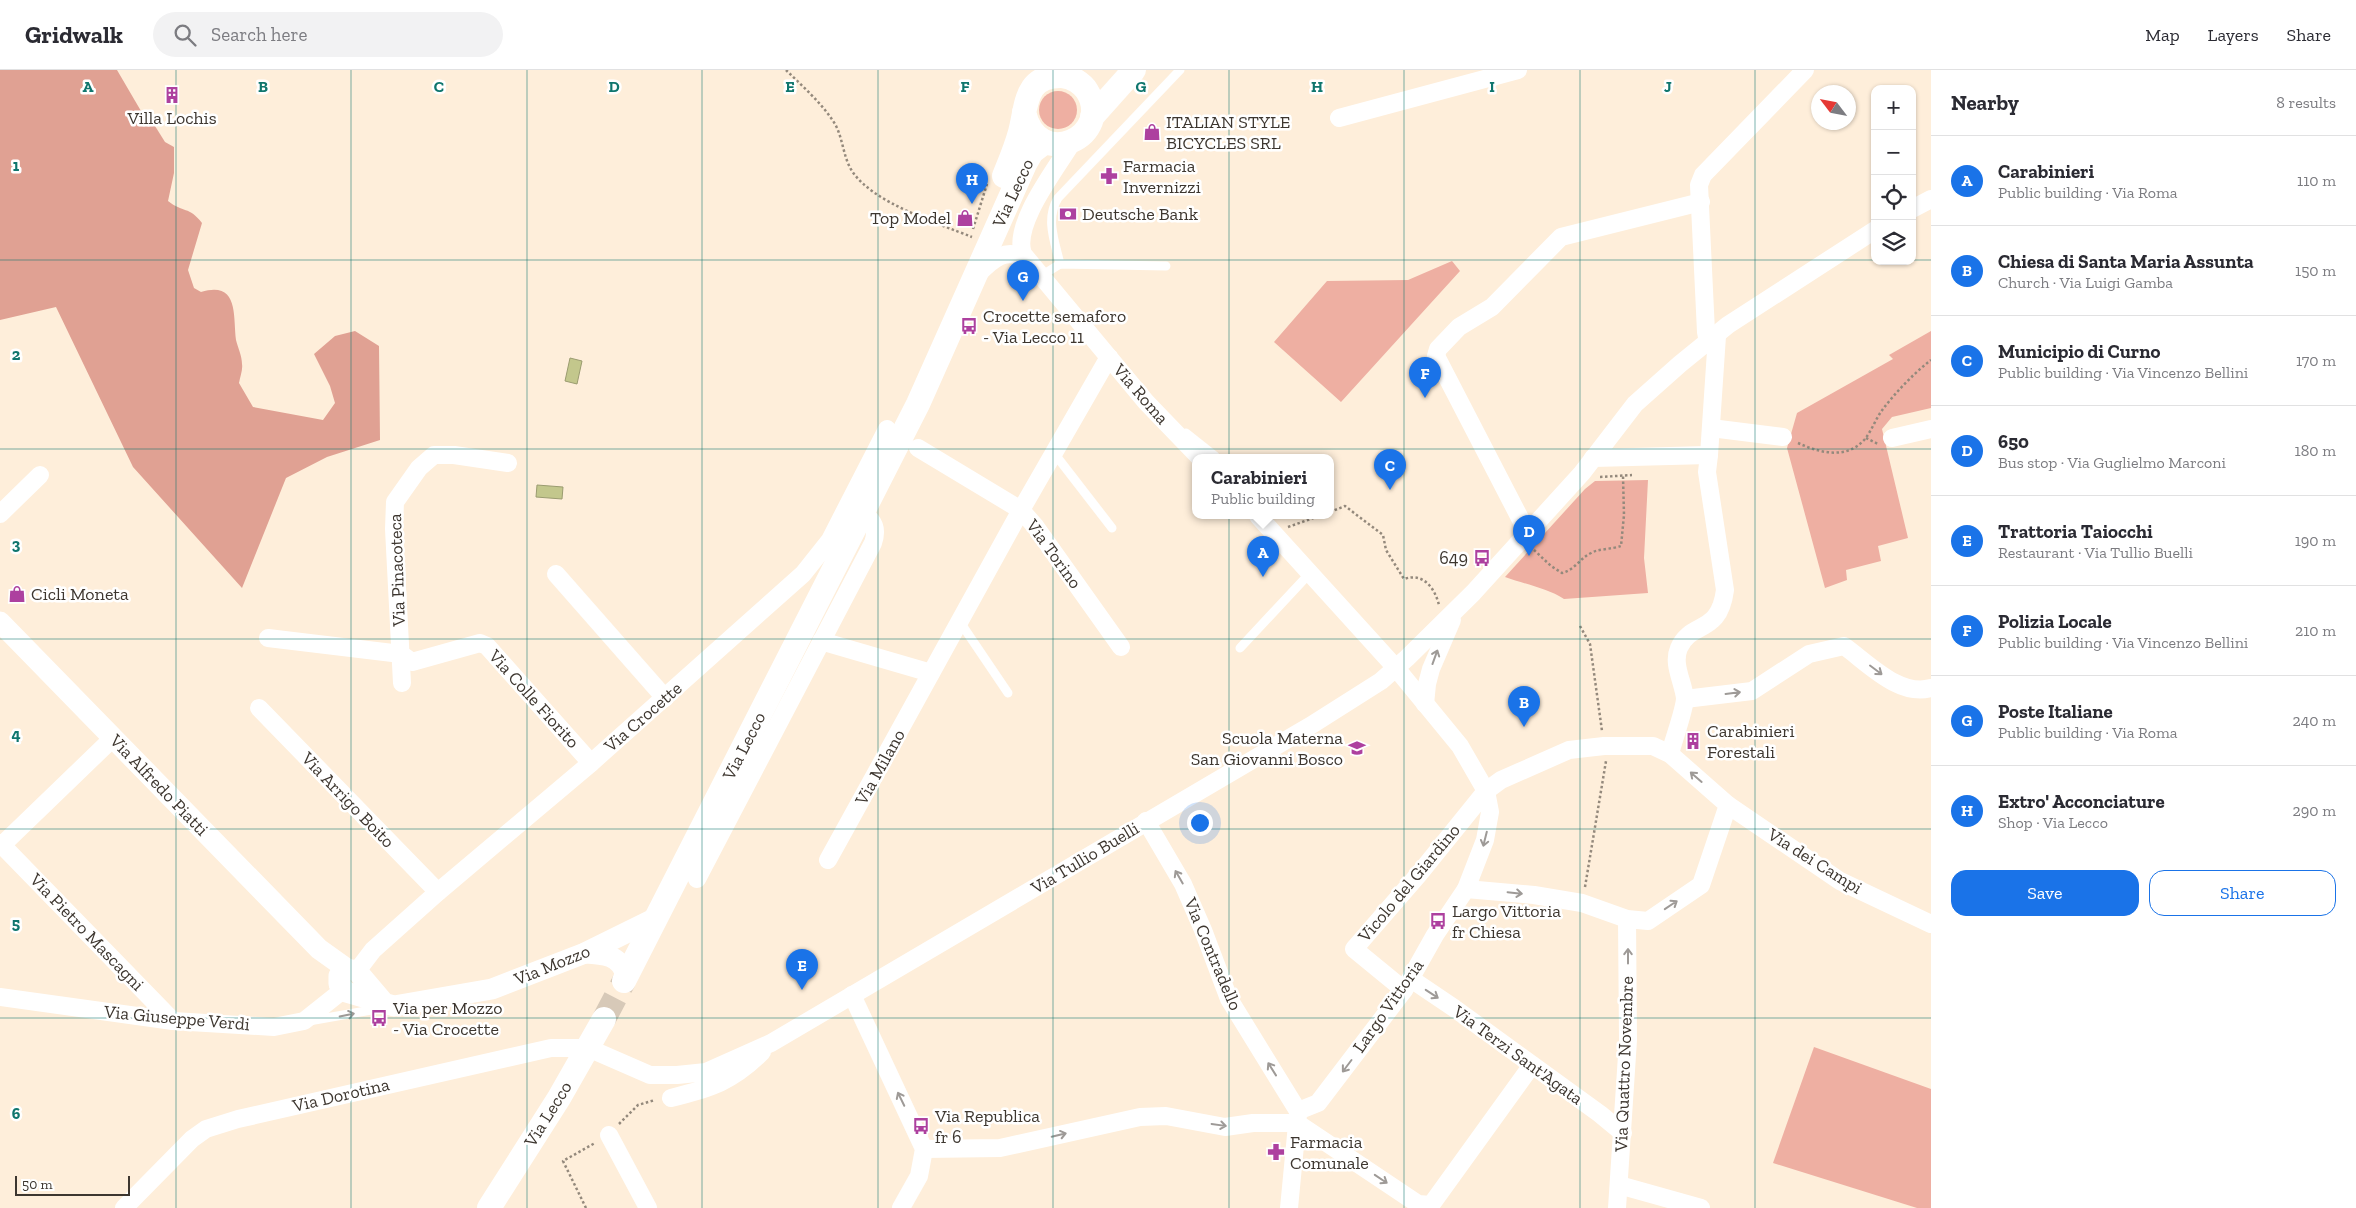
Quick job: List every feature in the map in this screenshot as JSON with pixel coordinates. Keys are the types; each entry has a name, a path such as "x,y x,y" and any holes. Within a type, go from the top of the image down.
{"main road":[{"path":"1024,112 1025,102 1034,80 1040,81 1052,76 1101,81 1119,70"},
{"name":"Via Roma","path":"1073,141 1089,127 1092,116 1134,70"},
{"path":"1070,77 1091,100 1092,116"},
{"name":"Via Lecco","path":"625,978 918,404 1025,164 1032,152 1047,143 1032,133 1026,123 1024,112"},
{"name":"Via Lecco","path":"918,404 952,300 1013,155 1024,112"},
{"path":"1047,143 1057,145 1073,141"},
{"name":"Via Lecco","path":"489,1208 604,1019"}],"street":[{"path":"1339,118 1518,70"},
{"path":"1261,519 1396,668 1426,704 1460,746 1486,791 1501,780 1569,750 1604,746 1653,746 1670,754 1685,699 1677,662 1679,648 1686,637 1714,620 1723,606 1725,590 1707,472 1713,370 1712,339 1706,332 1699,185 1702,175 1805,70"},
{"name":"Via Roma","path":"1073,141 1028,215 1021,232 1020,242 1026,259 1146,402 1205,454"},
{"path":"1047,143 1049,181"},
{"path":"1916,208 1931,199"},
{"path":"1529,537 1436,356 1438,349 1459,327 1492,307 1561,237 1701,202"},
{"name":"Via Tullio Buelli","path":"588,1048 650,1075 677,1075 706,1072 771,1043 1310,726 1381,681 1529,537 1636,404 1728,325 1871,233"},
{"path":"976,276 990,262 1001,255 1014,253 1026,259"},
{"name":"Via Milano","path":"828,860 1021,510 1109,357"},
{"name":"Via Crocette","path":"349,980 373,950 438,892 591,763 803,574 830,540 887,428"},
{"path":"1711,428 1783,437"},
{"path":"1892,438 1931,429"},
{"name":"Via Torino","path":"918,448 1021,510 1035,526 1121,647"},
{"name":"Via Pinacoteca","path":"401,654 394,529 395,502 419,468 434,455 454,455 508,463"},
{"path":"1593,458 1709,455"},
{"path":"0,514 40,475"},
{"name":"Via Lecco","path":"697,879 876,535 874,522 863,512"},
{"path":"556,574 665,698"},
{"path":"1426,704 1427,684 1431,669 1454,611"},
{"name":"Via Alfredo Piatti","path":"0,622 349,980"},
{"name":"Via Colle Fiorito","path":"268,638 401,654 412,662 480,644 487,646 591,763"},
{"path":"821,640 931,673"},
{"path":"1685,699 1752,691 1809,654 1844,646 1887,678 1904,687 1923,690 1931,688"},
{"path":"401,654 402,684"},
{"name":"Via Arrigo Boito","path":"259,708 438,892"},
{"path":"1,845 114,738"},
{"name":"Via dei Campi","path":"1670,754 1728,805 1840,881 1931,924"},
{"name":"Largo Vittoria","path":"1298,1117 1318,1103 1407,985 1435,935 1466,889 1485,840 1490,812 1486,791"},
{"name":"Vicolo del Giardino","path":"1407,985 1354,948 1419,874 1486,791"},
{"path":"1466,889 1582,903 1627,919 1648,921 1701,885 1728,805"},
{"name":"Via Contradello","path":"1146,821 1183,884 1203,930 1228,999 1298,1117"},
{"name":"Via Pietro Mascagni","path":"1,845 173,1021"},
{"name":"Via Mozzo","path":"349,980 389,1005 418,1003 492,989 585,953 656,918"},
{"name":"Via Quattro Novembre","path":"1617,1208 1628,1040 1627,919"},
{"path":"585,953 608,955 624,968 625,978"},
{"name":"Via Giuseppe Verdi","path":"0,997 173,1021 274,1027 299,1023 349,980"},
{"name":"Via Terzi Sant'Agata","path":"1407,985 1454,1008 1600,1114 1623,1133"},
{"path":"852,995 924,1149 919,1176 901,1208"},
{"name":"Via Tullio Buelli","path":"671,1098 709,1088 727,1080 745,1069 771,1043"},
{"name":"Via Dorotina","path":"124,1208 192,1139 206,1129 238,1119 552,1048 588,1048"},
{"path":"924,1149 1000,1148 1140,1117 1166,1116 1225,1127 1298,1117 1418,1204 1431,1205 1532,1065"},
{"path":"1289,1208 1298,1117"},
{"path":"609,1135 648,1208"},
{"path":"1619,1185 1701,1208"}],"lane":[{"path":"1060,264 1051,220 1056,203 1180,70"},
{"path":"1040,276 1060,264 1166,266"},
{"path":"1054,453 1112,528"},
{"path":"1240,648 1310,573"},
{"path":"960,622 1008,693"},
{"path":"299,1023 389,1005"}],"path":[{"path":"786,70 816,100 835,125 852,170 870,189 916,216 971,237"},
{"path":"1783,437 1826,453 1837,454 1858,445 1866,438 1873,423 1890,400 1931,360"},
{"path":"1529,537 1550,566 1562,573 1572,570 1582,558 1592,551 1604,551 1621,546 1624,523 1623,475"},
{"path":"1593,478 1636,475"},
{"path":"1334,510 1345,506 1383,535 1386,550 1404,579 1418,578 1432,586 1440,606 1435,611"},
{"path":"1292,535 1286,528 1311,519"},
{"path":"586,1208 562,1161 609,1135 638,1105 647,1101 671,1098"}],"shaded area":[{"path":"0,70 117,70 141,111 155,126 165,142 174,147 174,173 168,201 193,214 202,223 188,270 194,288 201,292 222,291 232,302 236,340 242,361 239,383 253,407 323,420 335,403 330,386 314,354 335,336 355,331 379,346 380,440 327,457 286,478 242,588 133,467 56,307 0,320"},
{"path":"1058,91 1071,97 1077,110 1071,123 1058,129 1045,123 1039,110 1045,97"},
{"path":"1452,261 1460,271 1341,402 1274,342 1327,281 1408,280"},
{"path":"1931,331 1931,408 1892,417 1882,429 1908,538 1878,546 1881,561 1846,570 1847,580 1825,588 1787,448 1797,413 1893,359 1889,355"},
{"path":"570,358 582,361 577,384 565,381"},
{"path":"1648,480 1644,558 1648,593 1564,599 1543,589 1505,577 1585,489 1595,481"},
{"path":"537,485 563,487 562,499 536,497"},
{"path":"1814,1047 1931,1089 1931,1208 1917,1208 1773,1163"}],"tunnel":[{"path":"604,1019 624,981"}],"place":[{"name":"Villa Lochis","path":"172,95"},
{"name":"ITALIAN STYLE BICYCLES SRL","path":"1152,132"},
{"name":"Farmacia Invernizzi","path":"1109,176"},
{"name":"Extro' Acconciature","path":"972,204"},
{"name":"Deutsche Bank","path":"1068,214"},
{"name":"Top Model","path":"965,218"},
{"name":"Poste Italiane","path":"1023,301"},
{"name":"Crocette semaforo - Via Lecco 11","path":"969,326"},
{"name":"Polizia Locale","path":"1425,398"},
{"name":"Municipio di Curno","path":"1390,490"},
{"name":"650","path":"1529,556"},
{"name":"649","path":"1482,558"},
{"name":"Carabinieri","path":"1263,577"},
{"name":"Cicli Moneta","path":"17,594"},
{"name":"Chiesa di Santa Maria Assunta","path":"1524,727"},
{"name":"Carabinieri Forestali","path":"1693,741"},
{"name":"Scuola Materna San Giovanni Bosco","path":"1357,748"},
{"name":"Largo Vittoria fr Chiesa","path":"1438,921"},
{"name":"Trattoria Taiocchi","path":"802,990"},
{"name":"Via per Mozzo - Via Crocette","path":"379,1018"},
{"name":"Via Republica fr 6","path":"921,1126"},
{"name":"Farmacia Comunale","path":"1276,1152"}]}
